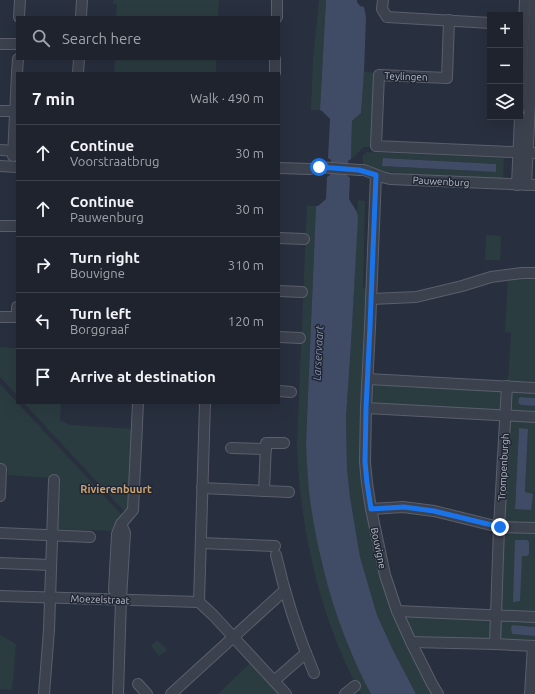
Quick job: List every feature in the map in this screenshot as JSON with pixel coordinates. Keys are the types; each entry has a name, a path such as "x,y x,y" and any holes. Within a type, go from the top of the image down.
{"street":[{"path":"19,16 20,0"},
{"path":"81,16 82,0"},
{"path":"277,16 278,0"},
{"path":"525,0 528,24 529,83 526,185"},
{"path":"528,24 535,0"},
{"path":"383,4 387,17 487,23"},
{"name":"Teylingen","path":"449,20 447,78 379,76 376,146 527,153"},
{"path":"0,44 16,44"},
{"path":"17,72 18,60"},
{"path":"78,72 79,60"},
{"path":"275,60 275,72"},
{"path":"523,100 529,83"},
{"path":"0,111 16,111 15,154"},
{"path":"521,120 527,153"},
{"path":"0,150 15,154"},
{"path":"0,156 15,154"},
{"path":"280,162 311,164 319,167"},
{"path":"0,166 16,167"},
{"path":"280,168 310,169 319,167"},
{"name":"Pauwenburg","path":"319,167 364,170 390,179 526,185"},
{"name":"Bouvigne","path":"376,175 366,408 365,462 367,483 385,575 397,610 411,642 438,694"},
{"path":"0,226 16,226"},
{"path":"280,238 304,239"},
{"path":"371,299 416,297 462,286 491,277 535,273"},
{"path":"280,291 302,292"},
{"path":"0,317 16,317"},
{"path":"280,337 300,338"},
{"path":"368,379 535,388"},
{"name":"Trompenburgh","path":"495,644 508,386"},
{"path":"280,391 291,392"},
{"path":"118,694 121,600 114,590 117,534 121,524 133,510 138,404"},
{"path":"205,404 199,602 234,637 286,694"},
{"path":"366,408 506,414 535,417"},
{"path":"264,491 266,443 284,443"},
{"path":"231,448 266,449"},
{"path":"0,496 1,469"},
{"path":"44,694 49,630 54,480"},
{"path":"202,488 289,492"},
{"path":"371,509 404,507 434,511 500,527 535,528"},
{"path":"0,533 90,537"},
{"path":"201,543 275,551 285,590 314,673"},
{"path":"0,563 51,565"},
{"path":"171,694 285,590"},
{"name":"Moezelstraat","path":"0,596 199,602"},
{"path":"397,610 535,617"},
{"path":"411,642 534,646 532,687"},
{"path":"274,681 306,653"},
{"path":"138,684 147,694"}],"shaded area":[{"path":"113,0 219,0 218,16 116,16 117,4 113,4"},
{"path":"319,0 326,0 320,110 311,110 313,60"},
{"path":"115,60 216,60 216,72 114,72"},
{"path":"364,72 378,73 372,145 370,147 364,147 351,159 352,121 361,113"},
{"path":"367,152 503,158 503,180 402,176 402,173 379,171 364,165 363,155","holes":["383,158 496,164 496,172 383,166"]},
{"path":"358,200 365,201 363,288 369,289 364,375 373,537 435,694 416,694 377,615 360,557 350,497 347,469 346,417"},
{"path":"307,206 316,206 306,443 312,512 322,566 342,629 350,651 371,694 361,694 334,635 315,573 302,509 297,445"},
{"path":"486,235 501,236 500,260 485,260"},
{"path":"508,278 535,279 535,382 508,381 511,333 505,332"},
{"path":"0,347 16,348 16,394 0,377"},
{"path":"374,383 504,391 502,411 378,406 371,403 371,385"},
{"path":"0,384 16,401 16,404 19,404 122,515 116,522 115,531 56,529 52,478 8,475 8,471 4,467 0,466"},
{"path":"535,389 535,398 520,397 518,403 521,405 535,406 535,414 511,412 511,391"},
{"path":"25,404 61,404 60,420 70,425 133,429 130,507 125,512"},
{"path":"511,419 535,420 535,525 505,523 509,424","holes":["519,428 528,430 525,493 515,509"]},
{"path":"507,531 535,532 535,614 502,611 500,607 504,536"},
{"path":"409,615 491,618 494,622 493,642 413,639 405,618"},
{"path":"503,619 535,620 535,627 513,625 513,634 535,636 535,643 500,640 499,629"},
{"path":"0,635 16,644 12,690 0,689"},
{"path":"157,640 167,650 159,656 151,646"},
{"path":"251,662 282,694 218,694"}],"water":[{"name":"Larservaart","path":"326,0 357,0 360,6 364,7 366,17 361,113 352,121 351,159 348,161 347,175 350,178 349,199 357,212 358,217 346,417 347,469 350,497 360,557 377,615 416,694 371,694 360,673 334,606 321,560 311,504 306,443 316,206 326,199 327,177 330,175 331,160 328,158 330,119 320,110"},
{"path":"383,158 496,164 496,172 382,166"},
{"path":"520,397 535,398 535,406 521,405 518,403"},
{"path":"519,428 528,429 525,492 533,494 531,510 515,509"},
{"path":"515,540 527,540 529,542 529,554 527,556 522,556 520,601 513,602"},
{"path":"513,625 535,627 535,636 512,634 511,627"}],"district":[{"name":"Rivierenbuurt","path":"116,489"}],"route":[{"path":"319,167 364,170 376,175 365,462 371,509 404,507 434,511 500,527"}]}
